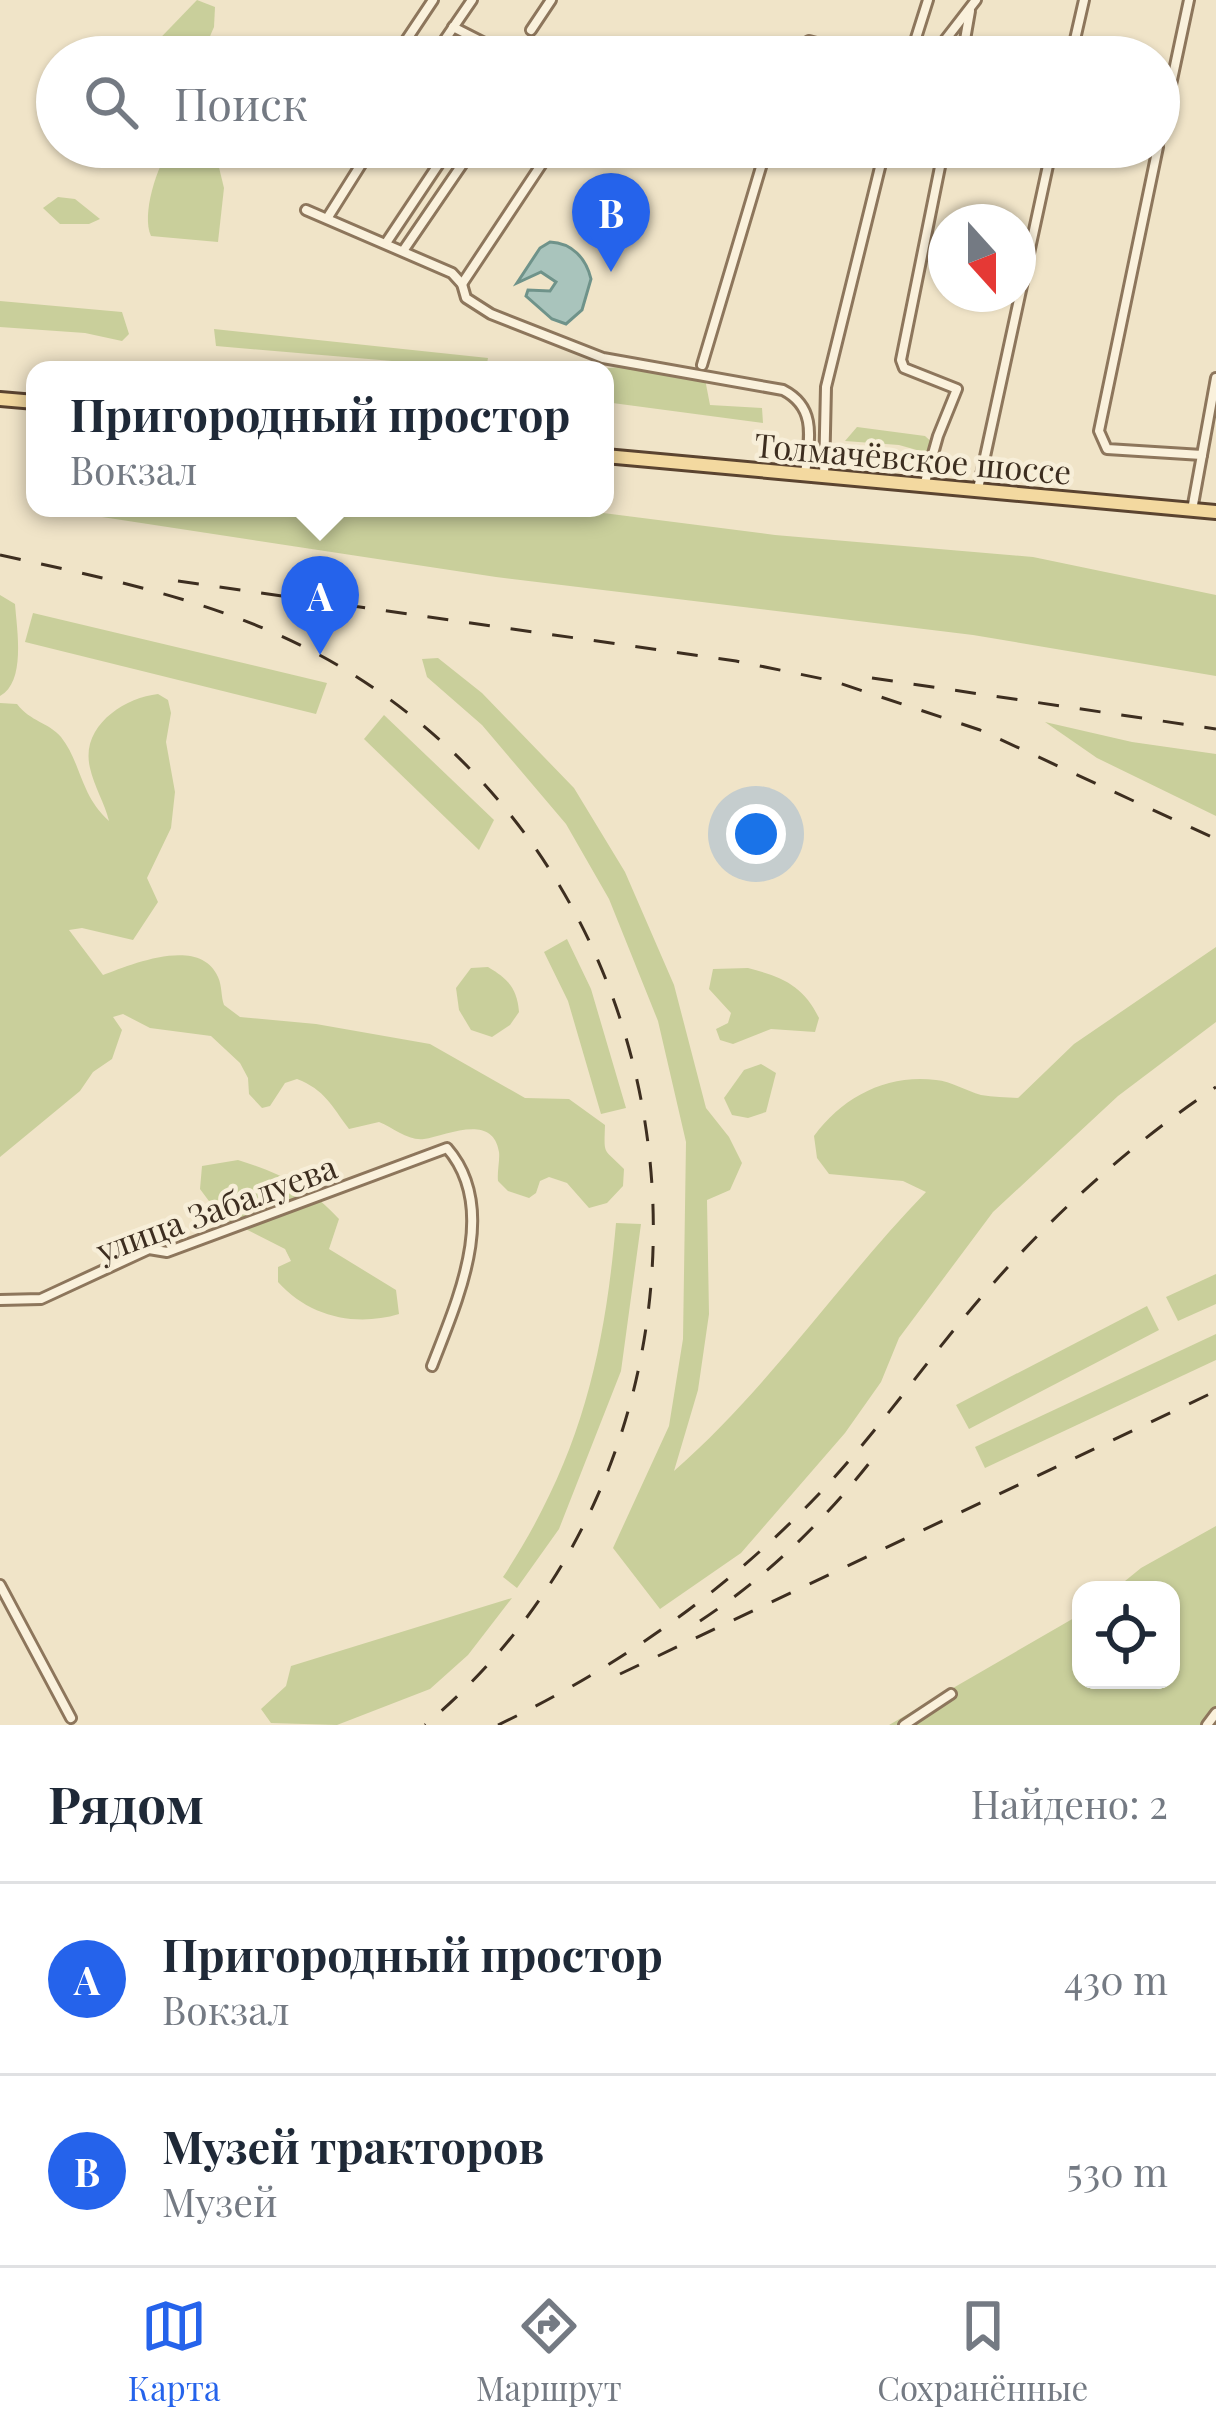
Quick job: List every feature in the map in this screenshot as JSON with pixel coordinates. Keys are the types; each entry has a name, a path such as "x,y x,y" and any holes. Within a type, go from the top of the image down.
{"main road":[{"name":"Толмачёвское шоссе","path":"614,457 1216,512"}],"street":[{"path":"409,36 433,0"},
{"path":"447,36 472,0"},
{"path":"531,30 550,0"},
{"path":"917,36 928,0"},
{"path":"949,36 976,0"},
{"path":"1075,36 1084,0"},
{"path":"1180,42 1189,0"},
{"path":"966,36 970,10"},
{"path":"453,27 470,36"},
{"path":"328,217 356,168"},
{"path":"386,243 436,168"},
{"path":"404,251 460,168"},
{"path":"462,284 539,168"},
{"path":"702,364 761,168"},
{"path":"824,476 826,387 881,168"},
{"path":"924,486 957,389 904,368 901,360 940,168"},
{"path":"978,491 1047,168"},
{"path":"1153,168 1099,431 1107,448 1202,455"},
{"path":"430,177 446,188"},
{"path":"306,210 452,273 466,298 491,314 603,358 783,390 807,411 805,474"},
{"path":"1192,510 1216,380"},
{"name":"улица Забалуева","path":"0,1300 41,1299 149,1249 166,1252 447,1148 469,1185 471,1230 452,1315 432,1366"},
{"path":"0,1585 70,1718"},
{"path":"904,1725 951,1694"},
{"path":"1207,1725 1216,1713"}],"green space":[{"path":"197,0 215,7 210,36 162,36"},
{"path":"160,168 219,168 224,188 218,242 151,236 152,190"},
{"path":"58,197 75,199 100,219 60,224 43,208"},
{"path":"0,301 122,312 129,334 122,341 85,333 0,327"},
{"path":"214,329 488,358 392,361 216,346"},
{"path":"614,367 705,379 710,405 762,408 763,423 614,403"},
{"path":"857,427 925,436 936,446 931,454 899,445 845,441"},
{"path":"614,514 775,535 1033,557 1216,595 1216,676 973,635 496,577 102,517"},
{"path":"0,595 15,604 18,655 14,680 0,696"},
{"path":"33,613 327,683 316,714 25,642"},
{"path":"438,658 482,693 574,788 625,872 674,985 706,1108 742,1163 730,1190 707,1200 709,1314 698,1390 674,1471 773,1370 926,1192 903,1181 829,1174 817,1158 814,1136 838,1110 867,1091 918,1079 942,1081 981,1095 1018,1098 1074,1044 1216,947 1216,1022 1118,1096 993,1212 899,1338 881,1382 845,1433 741,1553 660,1609 613,1548 669,1426 683,1339 686,1142 658,1021 609,899 566,824 482,725 427,677 422,659"},
{"path":"158,694 168,700 171,713 166,742 175,792 171,828 147,878 158,902 133,940 82,928 69,930 103,975 164,956 196,958 209,964 219,980 224,1005 240,1017 316,1024 430,1044 525,1098 569,1099 605,1125 606,1151 624,1169 623,1186 607,1203 589,1208 567,1183 549,1177 540,1181 529,1198 508,1191 498,1181 495,1140 478,1130 418,1139 379,1122 349,1129 321,1093 297,1079 285,1083 270,1106 262,1108 249,1094 240,1063 211,1036 150,1028 123,1014 113,1017 122,1030 112,1059 0,1157 0,703 17,704 61,737 92,800 109,821 90,768 91,740 118,708"},
{"path":"384,715 494,820 479,850 364,739"},
{"path":"1045,722 1132,742 1216,754 1216,816 1097,758"},
{"path":"567,939 591,989 626,1108 601,1114 568,1001 544,952"},
{"path":"488,967 510,985 519,1012 492,1037 471,1030 459,1010 456,988 471,968"},
{"path":"748,968 798,990 819,1018 815,1032 771,1029 733,1044 720,1040 716,1029 728,1023 731,1013 709,989 713,969"},
{"path":"761,1064 776,1073 766,1112 748,1118 732,1115 724,1098 744,1070"},
{"path":"238,1160 293,1182 328,1208 339,1219 329,1249 396,1290 399,1314 350,1319 319,1311 290,1294 278,1282 278,1267 291,1261 285,1249 220,1216 200,1189 202,1166"},
{"path":"616,1223 641,1224 621,1371 559,1529 517,1588 503,1577 551,1492 595,1364"},
{"path":"1216,1274 1216,1304 1178,1321 1166,1297"},
{"path":"1147,1306 1159,1330 969,1429 956,1405"},
{"path":"1216,1334 1216,1360 985,1468 975,1447"},
{"path":"1216,1526 1216,1725 889,1725 1072,1619 1072,1689 1180,1689 1180,1581 1125,1581"},
{"path":"512,1598 468,1655 430,1689 337,1725 271,1723 261,1709 286,1686 291,1666"}],"water":[{"path":"550,242 577,253 591,279 582,310 566,324 552,319 526,296 528,290 550,291 556,282 541,272 517,283 540,248"}],"railway":[{"path":"0,555 153,591 250,623 297,643 388,698 499,802 581,924 632,1060 653,1203 643,1347 602,1486 529,1614 425,1725"},
{"path":"178,581 736,661 833,681 980,730 1216,839"},
{"path":"872,678 1216,729"},
{"path":"498,1725 627,1653 745,1565 836,1475 1023,1251 1115,1164 1216,1087"},
{"path":"620,1674 1216,1391"},
{"path":"700,1621 794,1546 874,1457"}],"place":[{"name":"Музей тракторов","path":"611,272"},
{"name":"Пригородный простор","path":"320,655"}]}
